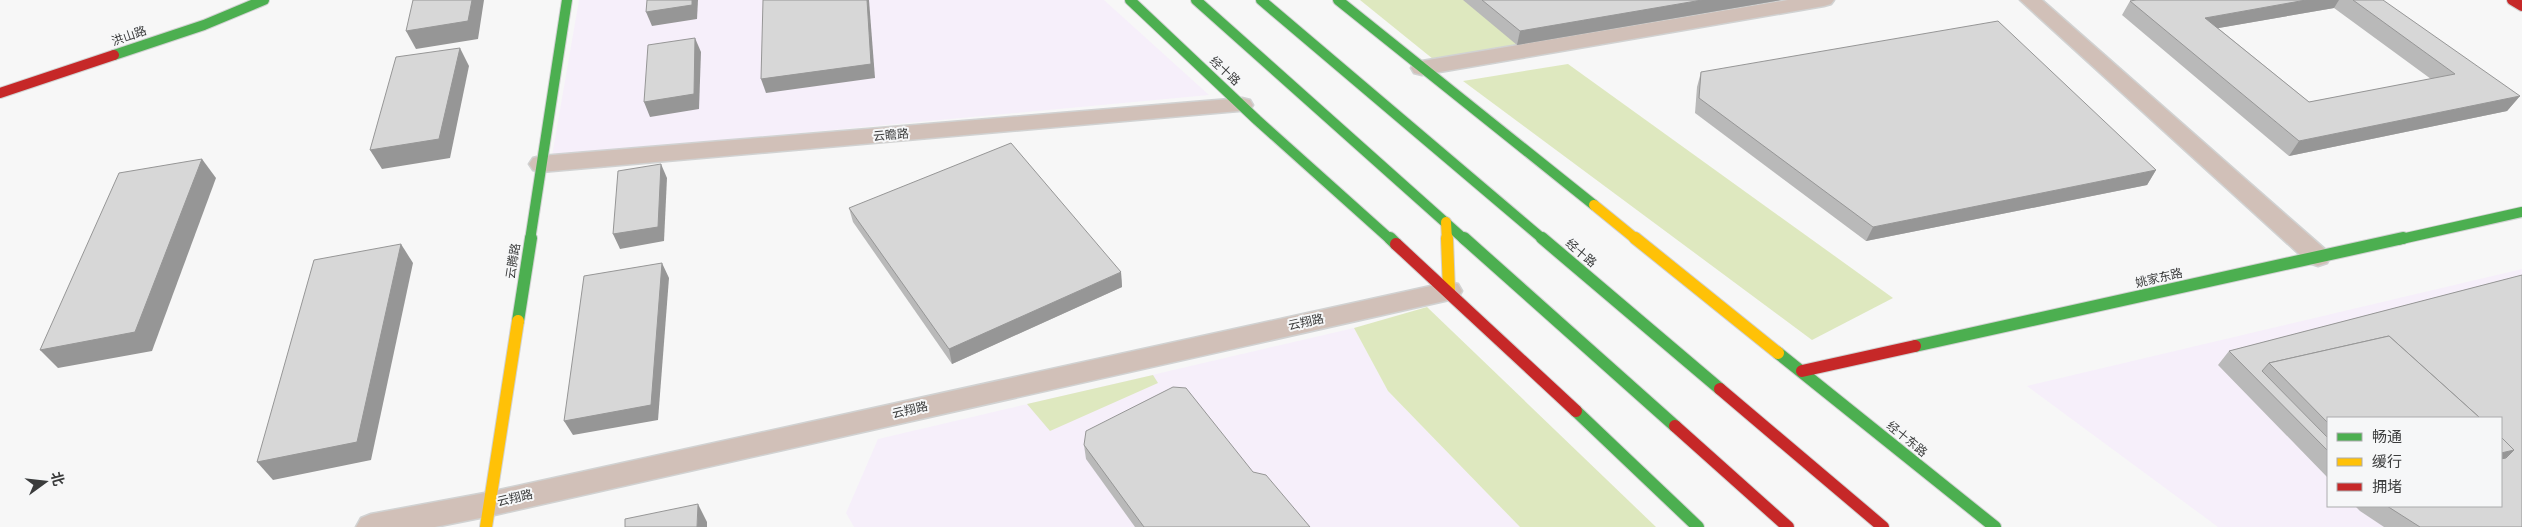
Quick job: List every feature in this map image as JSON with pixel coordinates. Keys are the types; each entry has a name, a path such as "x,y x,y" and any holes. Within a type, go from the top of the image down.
{"main road":[{"name":"洪山路","path":"0,93 204,25 264,0"},
{"name":"云腾路","path":"488,515 567,0"},
{"name":"经十路","path":"1130,0 1242,105 1449,290 1698,527"},
{"path":"1196,0 1788,527"},
{"name":"经十路","path":"1261,0 1883,527"},
{"path":"1338,0 1802,372"},
{"path":"2512,0 2522,6"},
{"name":"洪山路","path":"0,82 100,51 169,24"},
{"name":"姚家东路","path":"1802,372 2522,212"},
{"path":"1446,222 1449,290"},
{"name":"经十东路","path":"1802,372 1996,527"}],"street":[{"path":"1422,68 1790,3 1824,0"},
{"path":"2030,0 2318,257"},
{"name":"云瞻路","path":"541,164 1242,105"},
{"name":"云翔路","path":"371,527 488,515 1449,290"}],"shaded area":[{"path":"579,0 1104,0 1209,95 552,156"},
{"path":"2522,269 2522,527 2218,527 2027,386"},
{"path":"1354,328 1388,391 1520,527 854,527 846,513 878,439"}],"green space":[{"path":"1360,0 1782,0 1433,59"},
{"path":"1568,64 1893,298 1812,340 1463,81"},
{"path":"1427,307 1656,527 1520,527 1388,391 1354,328"},
{"path":"1153,375 1158,383 1050,431 1027,404"}],"building":[{"path":"413,0 472,0 468,21 406,31"},
{"path":"647,0 692,0 692,5 646,12"},
{"path":"763,0 867,0 871,64 761,79"},
{"path":"1482,0 1702,0 1520,31"},
{"path":"2306,0 2205,18 2309,102 2455,74 2353,0 2383,0 2520,96 2299,141 2130,1"},
{"path":"1998,21 2156,170 1873,227 1699,98 1701,72"},
{"path":"695,38 694,94 644,102 648,45"},
{"path":"460,48 439,139 370,150 396,57"},
{"path":"1011,143 1121,272 949,349 849,208"},
{"path":"202,159 135,332 40,350 119,173"},
{"path":"661,164 658,227 613,234 618,171"},
{"path":"401,244 357,442 257,462 314,260"},
{"path":"662,263 651,405 564,421 584,276"},
{"path":"2522,275 2522,527 2420,527 2389,507 2502,507 2502,459 2506,458 2514,450 2502,438 2502,417 2479,417 2389,336 2269,363 2262,371 2327,437 2327,450 2229,351"},
{"path":"2389,336 2479,417 2327,417 2327,422 2269,363"},
{"path":"1173,387 1186,388 1253,472 1266,475 1310,527 1144,527 1084,445 1086,431"},
{"path":"2502,438 2514,450 2502,453"},
{"path":"698,504 697,527 625,527 625,519"}],"traffic: fast":[{"path":"114,55 204,25 264,0"},
{"path":"518,321 567,0"},
{"path":"1130,0 1257,120 1396,244"},
{"path":"1196,0 1675,426"},
{"path":"1261,0 1720,389"},
{"path":"1338,0 1594,205"},
{"path":"1915,346 2522,212"},
{"path":"1778,353 1995,527"},
{"path":"1576,411 1698,527"}],"traffic: slow":[{"path":"1594,205 1778,353"},
{"path":"1446,222 1449,291"},
{"path":"486,527 518,321"}],"traffic: jam":[{"path":"2512,0 2522,6"},
{"path":"0,93 114,55"},
{"path":"1396,244 1576,411"},
{"path":"1802,371 1915,346"},
{"path":"1720,389 1883,527"},
{"path":"1675,426 1788,527"}]}
